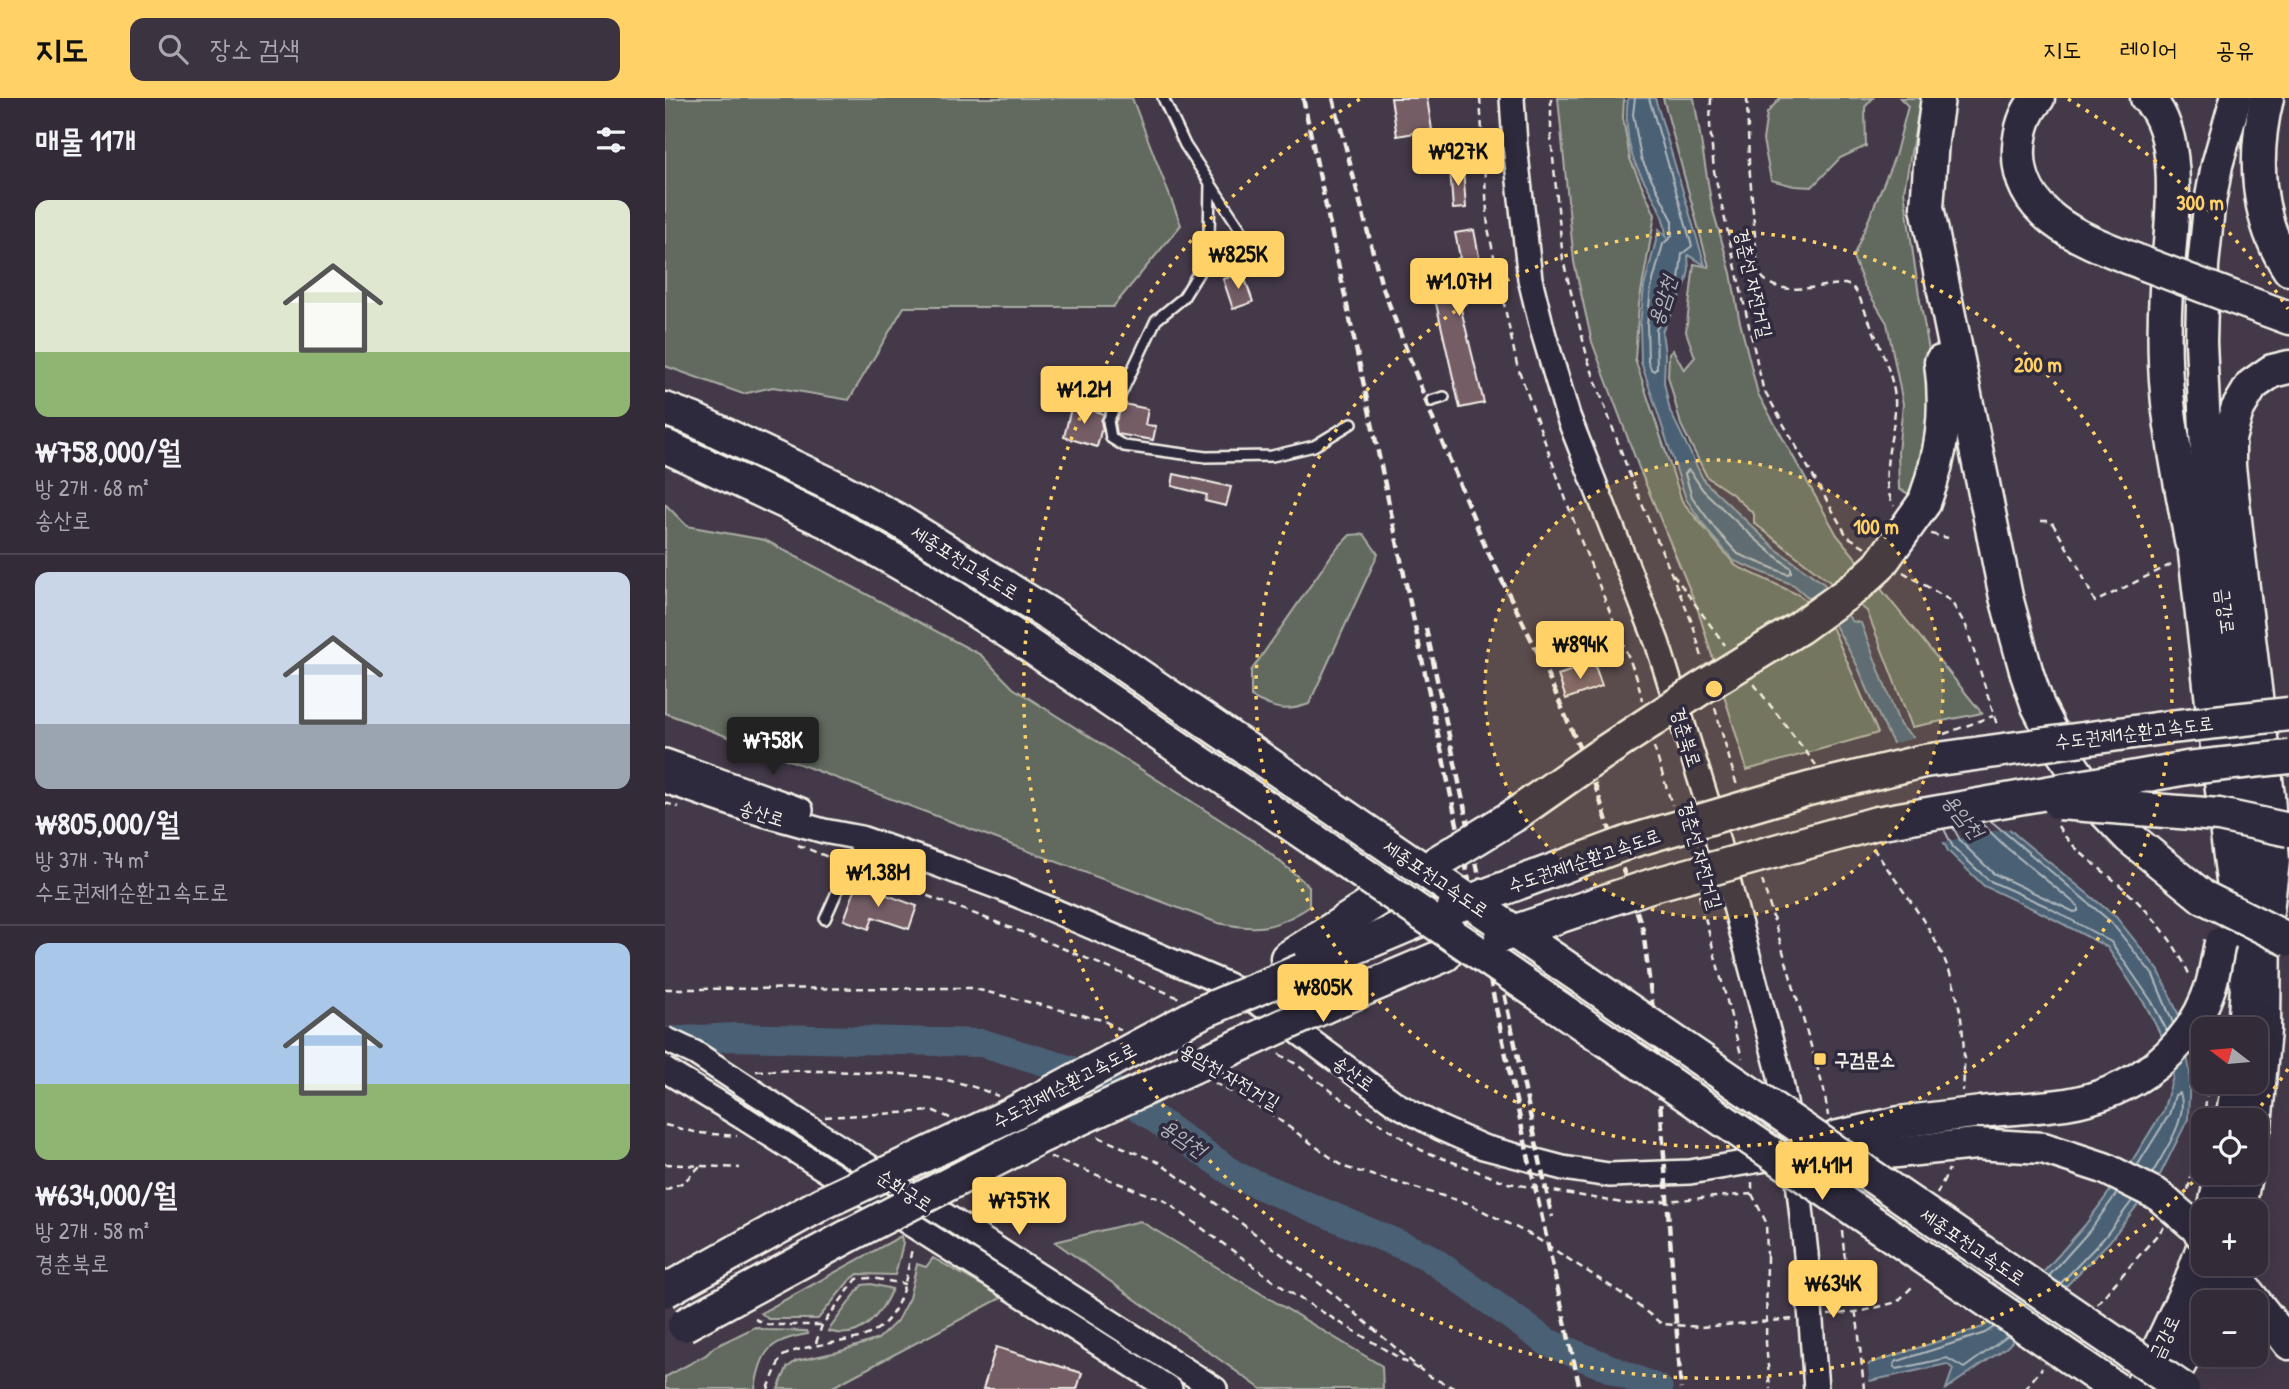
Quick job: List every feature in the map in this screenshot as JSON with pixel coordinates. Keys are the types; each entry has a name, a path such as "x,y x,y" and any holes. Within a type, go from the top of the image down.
{"highway":[{"path":"1294,964 1436,863 1513,817 1600,755 1799,628 1856,587 1879,566 1914,515 1937,468 1944,432 1944,385 1936,325 1927,207 1938,98"},
{"path":"1932,141 1945,98"},
{"path":"2038,98 2023,122 2019,137 2020,169 2030,196 2044,213 2062,227 2088,241 2289,318"},
{"path":"2147,98 2167,135 2173,173 2166,293 2167,392 2192,547"},
{"name":"금강로","path":"2216,98 2197,169 2178,325 2192,547 2246,987 2244,1017"},
{"name":"금강로","path":"2236,98 2217,165 2209,208 2203,265 2202,397 2206,451 2266,919 2265,1030 2258,1108"},
{"path":"2267,98 2258,167 2262,204 2271,235 2289,269"},
{"path":"1927,207 2003,584 2017,641 2038,706 2060,749 2102,809 2129,837 2203,897 2289,940"},
{"path":"2266,919 2273,861 2268,796 2236,534 2229,439 2237,410 2252,385 2272,371 2289,367"},
{"name":"세종포천고속도로","path":"665,409 834,486 894,518 1052,616 2181,1389"},
{"name":"세종포천고속도로","path":"665,446 828,522 920,575 1035,649 2116,1389"},
{"name":"수도권제1순환고속도로","path":"665,1291 823,1203 1008,1116 1294,964 1632,841 1808,789 1924,761 2170,727 2289,714"},
{"name":"수도권제1순환고속도로","path":"674,1330 1038,1138 1341,999 1445,955 1653,885 1877,823 2187,768 2289,757"},
{"path":"2005,800 2195,812 2289,830"},
{"path":"1795,1154 1838,1136 1899,1122 2067,1103 2107,1093 2165,1060 2182,1041 2211,986 2220,943 2226,834"},
{"path":"1795,1154 1867,1155 1976,1144 2043,1148 2104,1168 2158,1195 2191,1226"},
{"name":"금강로","path":"2140,1389 2192,1276"},
{"path":"2235,1276 2289,1344"},
{"name":"금강로","path":"2167,1389 2191,1345"},
{"path":"2181,1389 2191,1358"}],"street":[{"name":"경춘북로","path":"1512,98 1530,279 1543,332 1568,416 1657,642 1703,788 1779,1072 1795,1154 1816,1389"},
{"path":"665,747 753,802"},
{"name":"송산로","path":"665,761 824,831 860,838 1003,889 1228,985 1266,1008 1396,1104 1483,1147 1563,1168 1609,1175 1690,1172 1795,1154"},
{"name":"송산로","path":"665,781 753,802"},
{"path":"665,788 753,802"},
{"name":"순화궁로","path":"665,1039 695,1053 811,1120 1215,1389"},
{"name":"순화궁로","path":"665,1070 742,1127 1170,1389"}],"lane":[{"path":"1163,98 1185,145 1258,256"},
{"path":"1210,183 1209,240 1199,272 1183,298 1156,320 1108,421 1111,438 1124,446 1206,457 1272,456 1314,446 1352,423"},
{"path":"1431,401 1444,397"},
{"path":"825,919 860,838"}],"path":[{"path":"1480,98 1489,228 1517,365 1581,541 1637,678 1643,703"},
{"path":"1551,98 1551,137 1563,260 1588,360 1629,472 1693,625 1704,664"},
{"name":"경춘선 자전거길","path":"1711,98 1710,125 1714,171 1763,388 1847,536 1867,549"},
{"path":"1747,98 1749,163 1758,271 1762,279 1775,287 1786,289 1845,284 1852,286 1859,296 1892,382 1895,399 1886,486 1914,515 1948,538"},
{"path":"2041,521 2051,521 2078,566 2095,603 2192,547"},
{"path":"1898,568 1951,601 1966,626 1995,724 2002,736"},
{"path":"1714,704 1739,794"},
{"name":"경춘선 자전거길","path":"1652,740 1675,816"},
{"path":"2059,827 2081,854 2105,872 2151,915 2182,958 2190,977"},
{"path":"1760,870 1826,1103"},
{"name":"경춘선 자전거길","path":"1698,891 1742,1059"},
{"path":"665,989 971,988 1101,1020 1126,1033"},
{"path":"755,1071 927,1075 973,1085 998,1096"},
{"name":"용암천 자전거길","path":"1210,1080 1271,1114 1344,1167 1467,1203 1533,1236 1624,1295 1663,1324 1701,1327 1740,1325"},
{"path":"811,1120 828,1115 934,1111 958,1121"},
{"path":"665,1125 699,1133 742,1127"},
{"path":"1096,1137 1158,1162 1332,1293 1427,1375"},
{"path":"1043,1154 1165,1201 1289,1292 1427,1375 1456,1389"},
{"path":"1752,1161 1752,1194 1766,1222 1766,1343 1770,1389"},
{"path":"665,1164 740,1168"},
{"path":"665,1190 684,1182 700,1166"},
{"path":"1934,1200 1950,1167"},
{"path":"2187,1195 2191,1176"},
{"path":"2153,1240 2168,1223"},
{"path":"768,1389 781,1357 795,1350 852,1340 878,1331 896,1308 905,1284 912,1246"},
{"path":"1844,1252 1858,1326 1864,1389"},
{"path":"815,1345 822,1325 857,1279 872,1278 905,1284"},
{"path":"1863,1311 1897,1302 1914,1285"},
{"path":"754,1319 768,1325 822,1325"}],"green space":[{"path":"665,98 1132,98 1181,225 1113,307 904,307 849,400 773,387 743,394 665,366"},
{"path":"1558,98 1624,98 1623,118 1630,159 1655,215 1639,304 1635,359 1682,501 1736,566 1799,595 1830,622 1878,733 1747,770 1697,607 1639,468 1592,342 1574,262"},
{"path":"1663,98 1694,98 1712,207 1731,273 1758,394 1837,535 1982,713 1912,727 1867,611 1754,523 1754,514 1732,494 1707,477 1681,425 1668,376 1669,354 1673,350 1684,370 1695,357 1686,332 1694,264 1709,267"},
{"path":"1780,98 1873,98 1865,107 1866,146 1840,158 1812,187 1771,180 1763,140 1767,113"},
{"path":"1900,98 1921,98 1904,191 1937,394 1913,496 1899,489 1898,452 1903,404 1887,323 1864,285 1853,257 1895,156 1908,106"},
{"path":"665,504 687,526 765,540 981,655 1013,688 1260,845 1309,886 1309,907 1286,920 1265,926 1244,927 1218,923 665,713"},
{"path":"1364,534 1378,554 1309,704 1280,708 1251,697 1251,671 1333,553 1350,535"},
{"path":"1140,1221 1382,1366 1383,1389 1261,1389 1055,1242"},
{"path":"901,1236 903,1244 895,1275 858,1274 818,1319 768,1319 761,1313"},
{"path":"933,1258 1003,1297 829,1389 778,1389 787,1368 796,1361 838,1352 878,1339 897,1321 909,1298 917,1264 926,1267"},
{"path":"871,1284 892,1289 875,1317 860,1330 850,1333 828,1331 862,1285"},
{"path":"755,1327 766,1330 807,1331 808,1334 795,1336 769,1349 760,1365 755,1389 665,1389 665,1377 706,1355 714,1347"}],"water":[{"path":"1628,98 1655,98 1705,265 1688,255 1686,283 1662,332 1665,354 1664,382 1670,411 1704,481 1776,549 1824,584 1852,621 1861,623 1900,725 2017,836 2116,917 2159,971 2180,1018 2190,1072 2188,1119 2159,1177 2109,1242 2007,1347 1946,1389 1953,1369 1947,1364 1833,1389 1871,1363 1983,1327 2026,1292 2085,1225 2132,1161 2163,1111 2173,1077 2167,1047 2146,1006 2107,947 1984,886 1948,851 1879,716 1857,665 1831,618 1794,585 1734,561 1710,534 1686,499 1641,362 1640,325 1644,287 1659,229 1666,237 1659,208 1630,148"}],"pier":[{"path":"1918,737 2014,828 1940,843 1889,745"},
{"path":"1867,1361 1870,1386 1829,1389"}],"building":[{"path":"1391,98 1427,98 1432,130 1397,136"},
{"path":"1463,168 1466,208 1453,209 1450,169"},
{"path":"1474,230 1482,272 1460,276 1467,303 1460,305 1484,403 1460,408 1430,277 1460,257 1455,233"},
{"path":"1243,273 1253,302 1233,309 1223,279"},
{"path":"1072,404 1104,414 1101,421 1103,431 1097,447 1064,437"},
{"path":"1124,404 1148,409 1145,425 1156,426 1153,440 1117,434 1115,422"},
{"path":"1174,474 1231,487 1226,506 1205,501 1207,495 1172,486"},
{"path":"1594,663 1602,686 1566,699 1558,675"},
{"path":"857,884 917,906 909,929 873,917 869,929 844,920"},
{"path":"996,1347 1082,1373 1077,1389 983,1389"}],"waterway":[{"name":"용암천","path":"665,1041 734,1037 982,1043 1095,1077 1237,1176 1427,1256 1547,1342 1659,1389"}],"railway":[{"path":"1303,98 1510,1074 1580,1389"},
{"path":"1333,98 1381,283 1485,546 1538,653 1593,779 1643,930 1654,1018 1681,1389"},
{"path":"1426,628 1552,1217"}],"place":[{"name":"구검문소","path":"1820,1059"}]}
